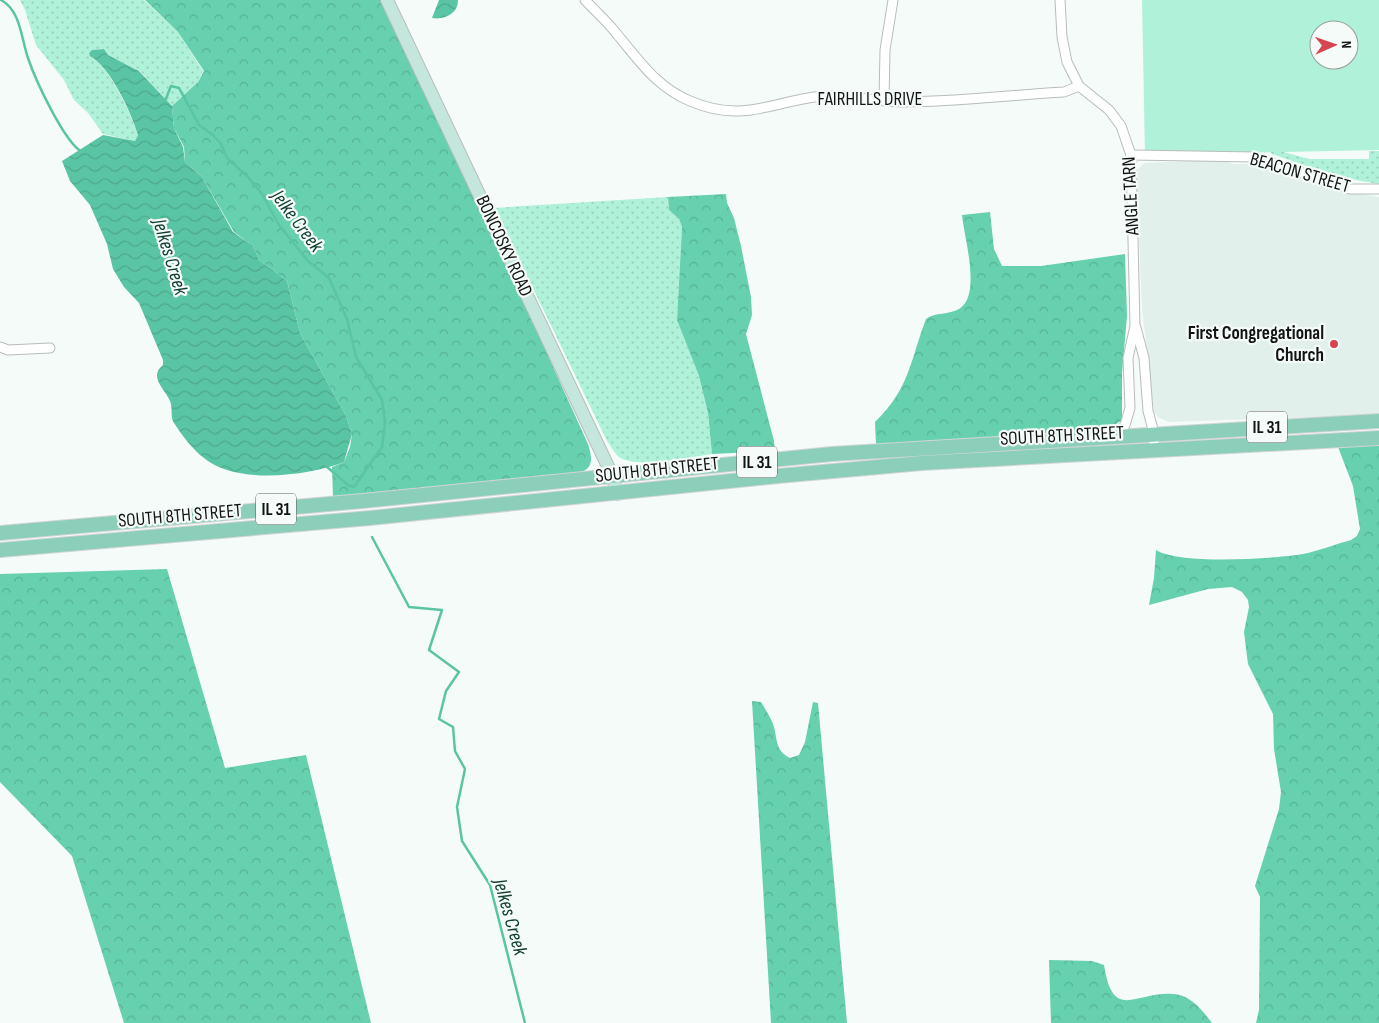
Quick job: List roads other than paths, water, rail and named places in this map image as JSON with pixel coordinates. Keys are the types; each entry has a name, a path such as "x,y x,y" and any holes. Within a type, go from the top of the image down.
{"main road":[{"name":"SOUTH 8TH STREET","path":"0,533 268,510 832,454 1117,435 1379,421"},
{"name":"SOUTH 8TH STREET","path":"0,550 370,518 922,463 1379,438"}],"street":[{"name":"BONCOSKY ROAD","path":"387,0 613,477 616,494"},
{"name":"FAIRHILLS DRIVE","path":"585,0 616,33 647,72 663,86 689,101 714,109 738,113 822,96 849,96 902,102 1064,92 1079,86"},
{"path":"884,100 885,50 893,0"},
{"name":"ANGLE TARN","path":"1060,0 1063,47 1079,86 1109,110 1121,126 1131,154 1135,326 1128,358 1130,408 1125,425 1117,435"},
{"name":"BEACON STREET","path":"1131,154 1254,157 1350,189 1379,189"},
{"name":"ANGLE TARN","path":"1135,326 1144,358 1148,411 1154,433 1154,450"},
{"path":"0,347 8,350 50,348"}],"water":[{"path":"439,0 458,0 456,9 446,17 432,18"},
{"path":"104,49 108,55 139,71 172,106 174,128 183,147 185,162 202,177 233,232 253,246 259,260 287,281 300,333 346,416 352,434 344,462 292,474 253,475 234,472 218,466 200,455 174,423 170,401 157,378 157,374 163,365 163,360 139,303 124,287 113,269 107,244 90,205 70,181 62,161 103,135 135,141 138,135 113,80 98,62 90,56 89,53 92,50"}],"waterway":[{"name":"Jelkes Creek","path":"1,0 13,11 28,58 43,94 67,136 82,152"},
{"name":"Jelke Creek","path":"165,101 171,86 179,88 199,125 213,135 221,144 227,158 248,177 262,194 279,225 308,261 329,278 347,319 356,357 382,400 385,422 382,447 354,487 348,485 327,467"},
{"name":"Jelkes Creek","path":"372,537 409,607 442,610 429,650 459,672 446,691 439,719 453,727 455,751 465,769 457,807 462,841 490,885 525,1023"}],"place":[{"name":"First Congregational Church","path":"1334,344"}]}
